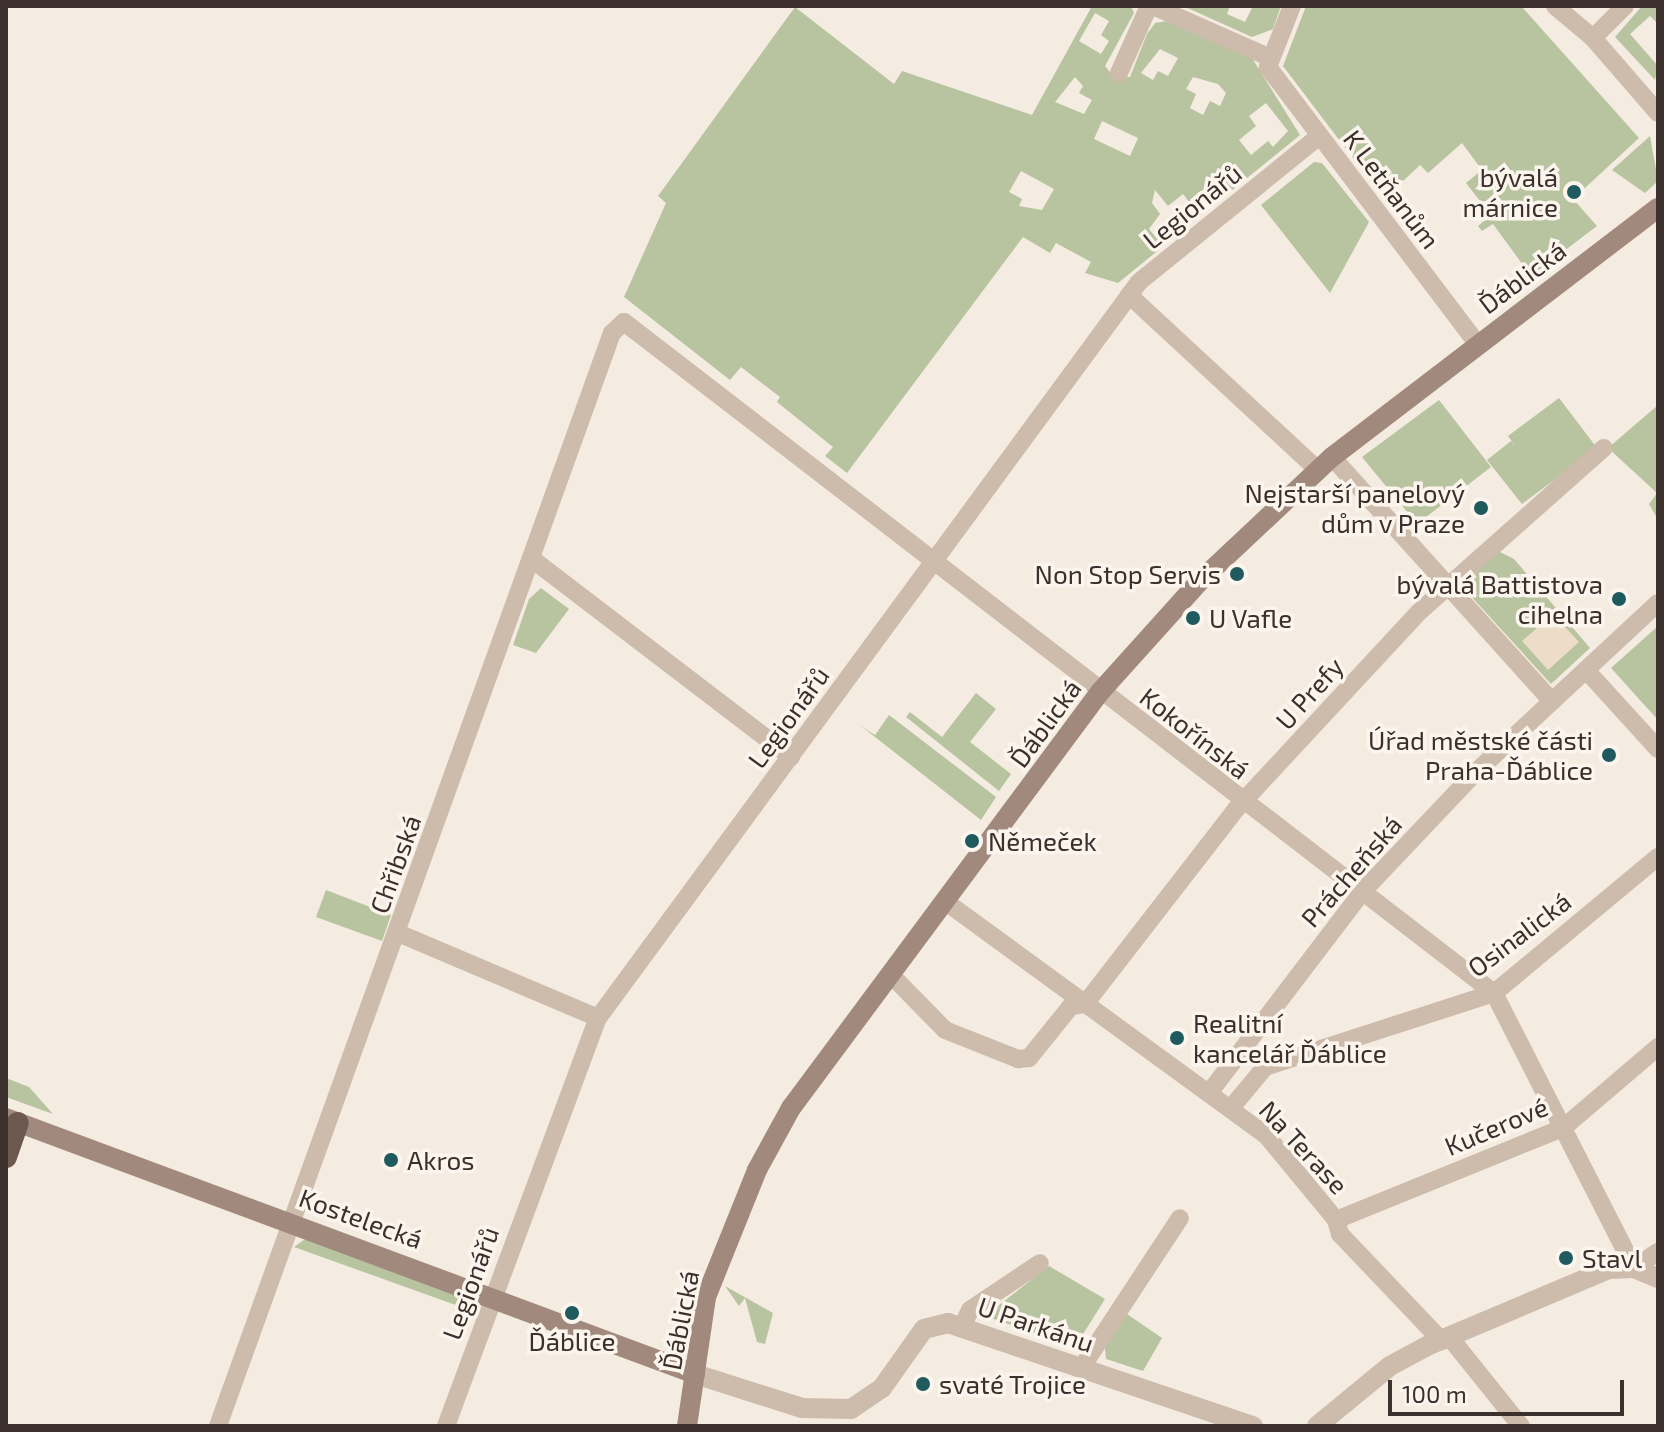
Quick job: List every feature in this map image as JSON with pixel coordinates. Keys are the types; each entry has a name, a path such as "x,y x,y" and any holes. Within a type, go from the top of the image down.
{"highway":[{"path":"6,1157 12,1120"}],"main road":[{"name":"Ďáblická","path":"687,1426 706,1297 757,1170 826,1058 893,977 1100,692 1201,580 1325,464 1477,343 1658,208"},
{"name":"Kostelecká","path":"12,1120 493,1294 695,1374"}],"street":[{"name":"K Letňanům","path":"1151,6 1270,62 1319,136 1477,343"},
{"path":"1119,73 1151,6"},
{"path":"1270,62 1292,6"},
{"path":"1555,6 1593,38 1658,113"},
{"path":"1593,38 1625,6"},
{"name":"Legionářů","path":"446,1426 598,1018 1129,295 1319,136"},
{"path":"1129,295 1325,464 1446,583 1552,701"},
{"name":"Kokořínská","path":"624,322 1243,803 1494,993 1634,1268"},
{"name":"Chřibská","path":"218,1426 612,333 624,322"},
{"name":"U Prefy","path":"893,977 945,1030 1018,1059 1029,1058 1071,1006 1085,1004 1243,803 1446,583 1604,448"},
{"path":"532,559 791,757"},
{"name":"Prácheňská","path":"1209,1093 1362,892 1552,701 1658,603"},
{"path":"1586,670 1658,749"},
{"name":"Osinalická","path":"1231,1108 1265,1067 1494,993 1658,857"},
{"name":"Na Terase","path":"946,902 1266,1135 1336,1220 1340,1234 1521,1426"},
{"path":"398,933 598,1018"},
{"name":"Kučerové","path":"1336,1220 1563,1128 1658,1047"},
{"path":"1082,1367 1180,1218"},
{"path":"1634,1268 1658,1252"},
{"path":"963,1325 970,1310 1040,1263"},
{"path":"1317,1426 1390,1366 1609,1269 1634,1268 1658,1278"},
{"name":"U Parkánu","path":"695,1374 802,1408 851,1409 882,1388 924,1329 940,1322 963,1325 1253,1426"}],"green space":[{"path":"1092,6 1131,6 1134,13 1105,66 1114,77 1130,77 1147,34 1155,23 1167,21 1252,58 1300,135 1118,283 1085,273 1091,262 1056,243 1050,253 1023,237 847,473 825,456 833,447 777,402 780,397 741,367 730,380 624,297 666,203 658,196 795,7 894,84 902,71 1032,115","holes":["1095,13 1109,21 1101,35 1109,41 1101,54 1079,41","1160,49 1178,58 1168,76 1158,71 1153,80 1141,73","1075,77 1083,86 1079,93 1092,100 1084,114 1055,102","1193,77 1218,84 1226,93 1220,106 1210,101 1203,115 1190,108 1196,94 1186,89","1266,103 1288,131 1273,147 1268,141 1251,155 1239,140 1256,126 1249,116","1102,121 1138,138 1130,156 1094,139","1021,171 1054,189 1042,210 1019,206 1022,199 1009,192","1155,190 1168,206 1183,194 1195,210 1158,240 1149,229 1160,214 1152,203"]},
{"path":"1183,6 1230,6 1227,14 1245,22 1253,6 1281,6 1273,29 1252,37"},
{"path":"1306,6 1521,6 1639,138 1573,199 1597,226 1531,276 1493,224 1482,231 1478,226 1491,215 1466,183 1482,170 1462,143 1428,173 1420,165 1384,199 1283,66"},
{"path":"1642,6 1658,6 1658,24 1650,16 1630,34 1658,66 1655,80 1615,37"},
{"path":"1650,136 1658,181 1645,193 1612,170"},
{"path":"1314,162 1322,163 1369,222 1330,293 1261,205"},
{"path":"1559,398 1597,448 1522,504 1487,460 1511,441 1516,447 1508,436"},
{"path":"1439,400 1491,467 1417,524 1362,457"},
{"path":"1658,405 1658,520 1649,504 1657,493 1608,448"},
{"path":"1498,551 1514,559 1590,648 1551,684 1468,593 1466,582"},
{"path":"541,588 569,609 536,653 513,645 529,599"},
{"path":"1658,626 1658,720 1611,668"},
{"path":"976,693 996,709 970,742 1011,774 999,791 906,717 910,712 942,737"},
{"path":"889,715 996,797 981,820 861,726 875,735"},
{"path":"326,890 391,915 382,941 316,917"},
{"path":"6,1078 29,1087 53,1114 6,1097"},
{"path":"308,1237 476,1299 478,1313 294,1247"},
{"path":"1049,1266 1105,1299 1075,1347 985,1316"},
{"path":"725,1286 773,1313 765,1344 757,1342 745,1298 739,1306"},
{"path":"1127,1314 1162,1338 1143,1371 1106,1359 1105,1347"}],"shaded area":[{"path":"1553,614 1579,642 1548,670 1522,641"}],"place":[{"name":"bývalá márnice","path":"1574,192"},
{"name":"Nejstarší panelový dům v Praze","path":"1481,508"},
{"name":"Non Stop Servis","path":"1237,574"},
{"name":"bývalá Battistova cihelna","path":"1619,599"},
{"name":"U Vafle","path":"1193,618"},
{"name":"Úřad městské části Praha-Ďáblice","path":"1609,755"},
{"name":"Němeček","path":"972,841"},
{"name":"Realitní kancelář Ďáblice","path":"1177,1038"},
{"name":"Akros","path":"391,1160"},
{"name":"Stavl","path":"1566,1258"},
{"name":"Ďáblice","path":"572,1313"},
{"name":"svaté Trojice","path":"923,1384"}]}
